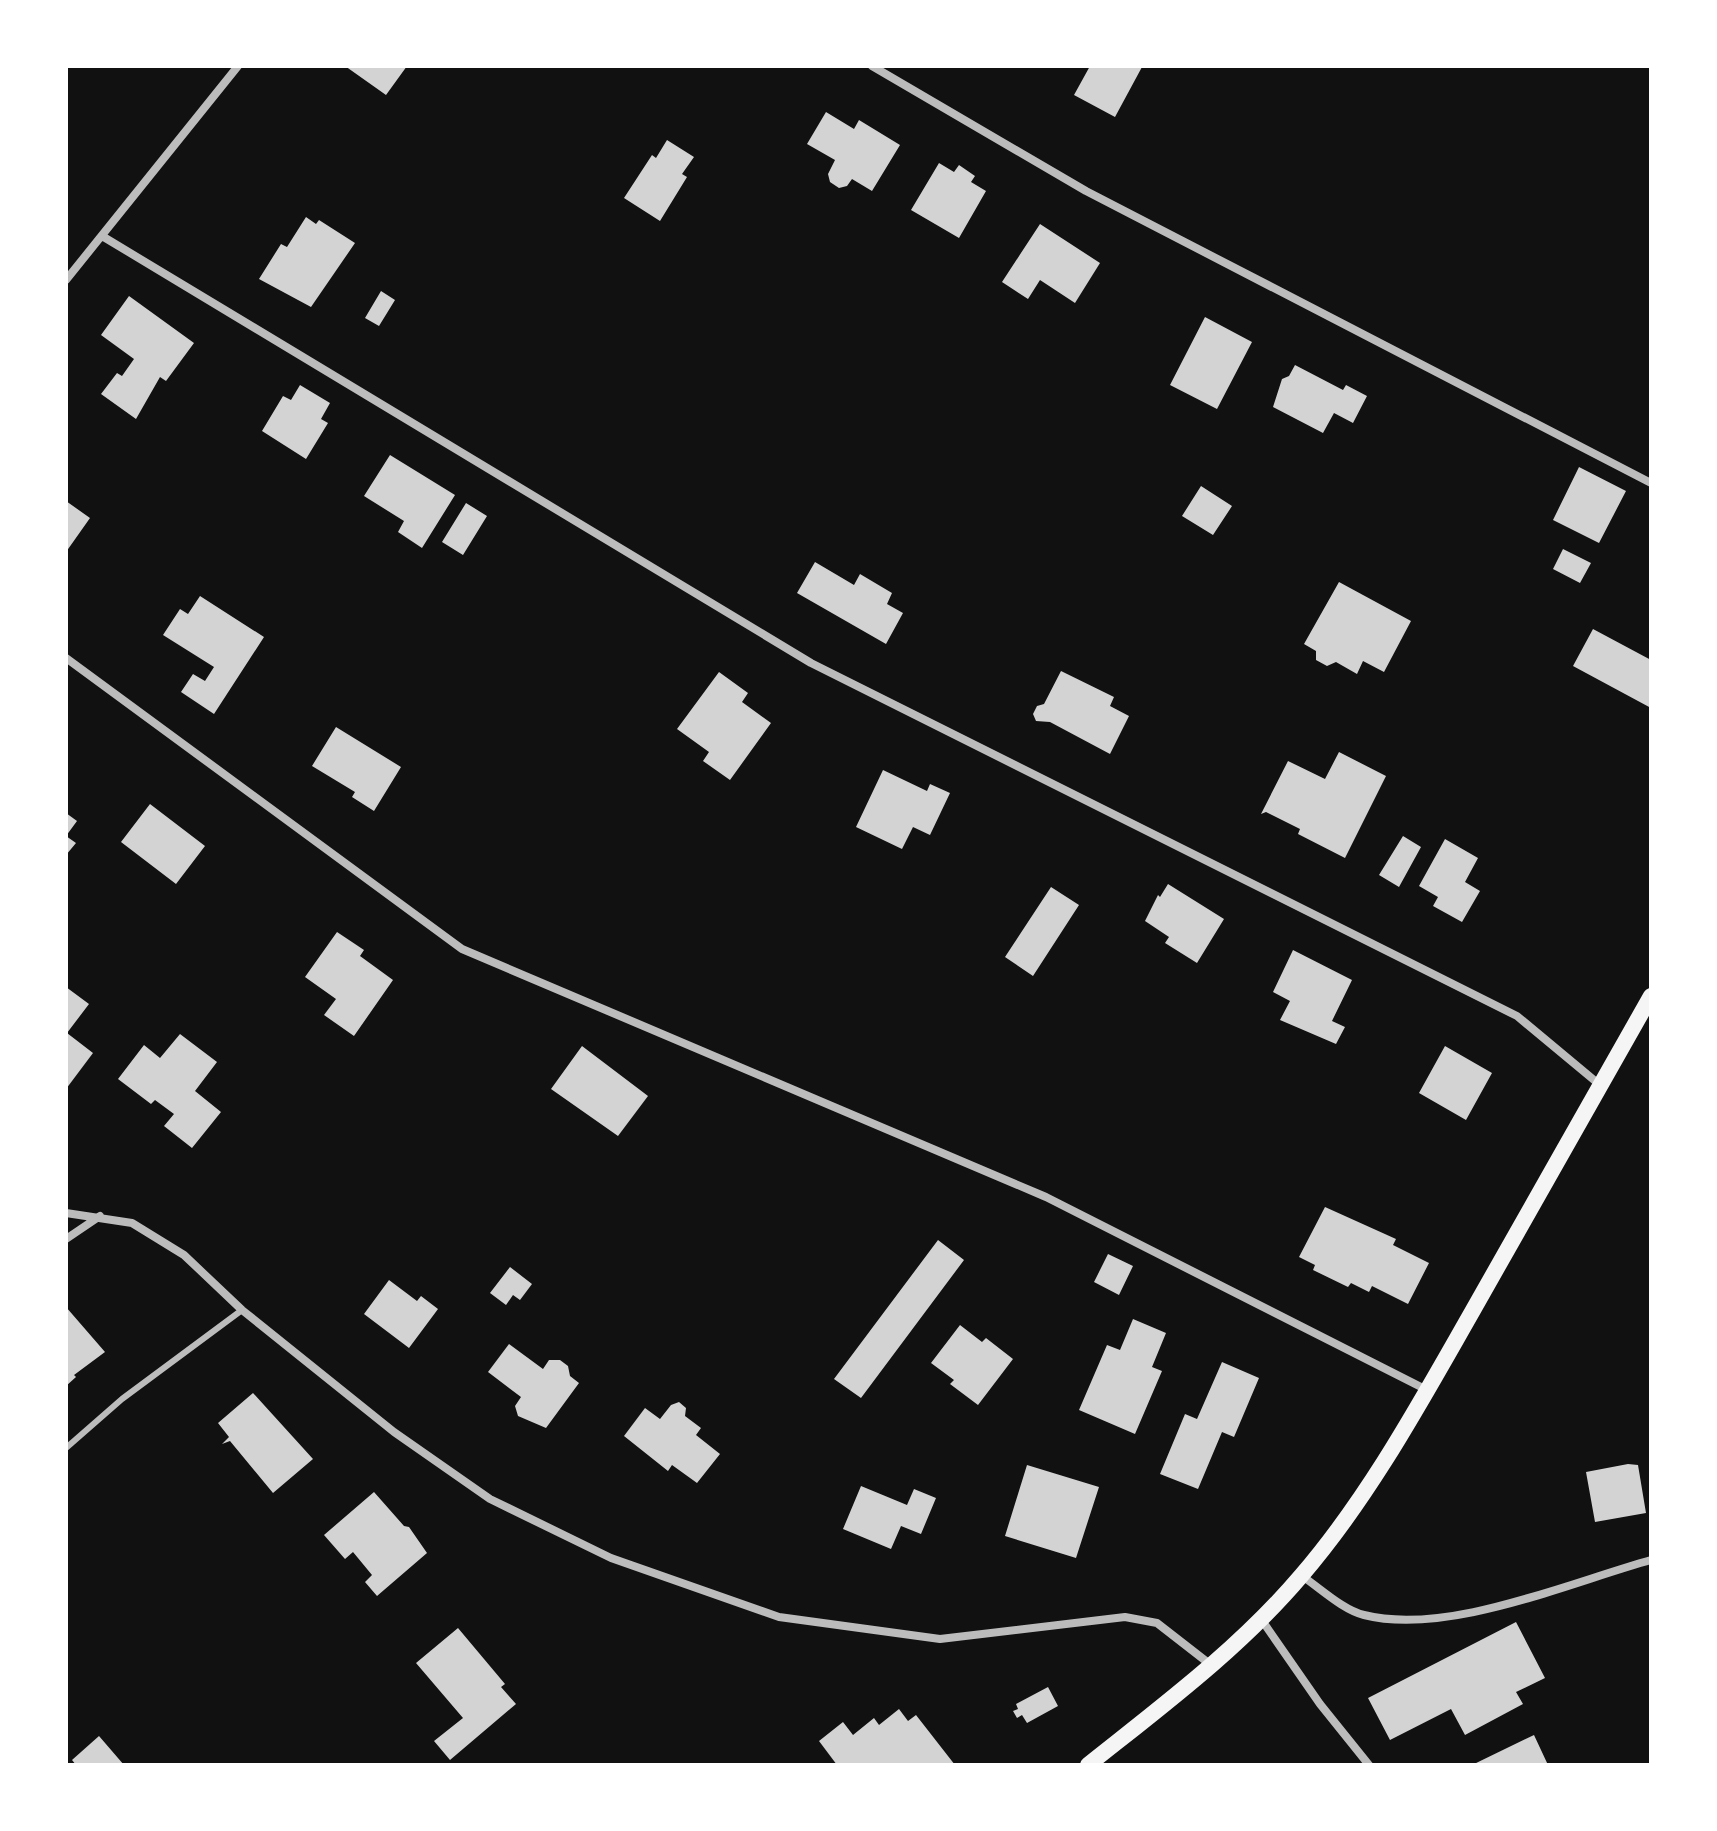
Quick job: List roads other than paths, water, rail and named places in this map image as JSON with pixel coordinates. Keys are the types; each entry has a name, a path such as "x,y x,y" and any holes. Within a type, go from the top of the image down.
{"main road":[{"path":"1088,1765 1211,1666 1302,1576 1388,1455 1651,996"}],"street":[{"path":"66,280 238,66"},
{"path":"872,66 1086,191 1651,483"},
{"path":"102,236 811,663 1517,1016 1600,1086"},
{"path":"66,658 462,949 1046,1197 1427,1390"},
{"path":"66,1213 132,1223 184,1255 242,1310 394,1432 490,1499 611,1558 779,1617 940,1639 1125,1617 1157,1623 1211,1666"},
{"path":"66,1239 100,1216"},
{"path":"1302,1576 1361,1614 1409,1622 1452,1619 1651,1560"},
{"path":"1261,1619 1320,1704 1369,1765"}],"lane":[{"path":"66,1448 122,1399 242,1310"}]}
